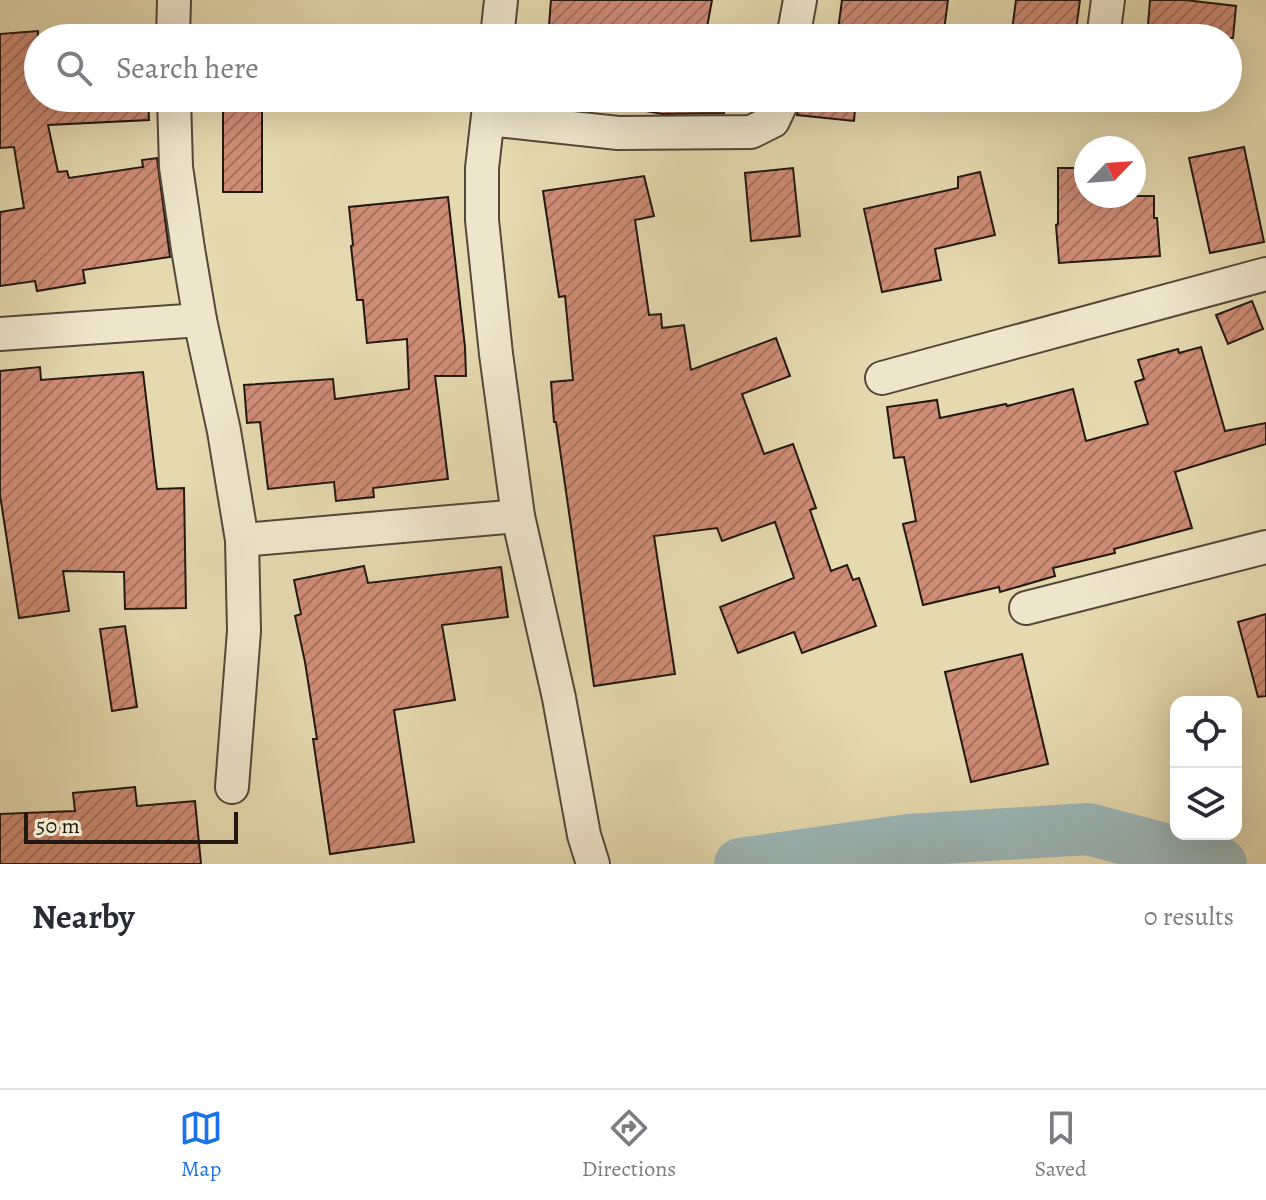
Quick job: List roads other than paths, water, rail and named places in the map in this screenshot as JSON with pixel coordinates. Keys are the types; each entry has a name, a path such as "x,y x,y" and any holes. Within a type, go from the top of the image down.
{"street":[{"path":"173,24 174,0"},
{"path":"498,24 501,0"},
{"path":"796,24 800,0"},
{"path":"1105,24 1108,0"},
{"path":"174,112 176,167 200,320 224,431 242,540 244,631 232,787"},
{"path":"489,112 482,168 482,220 518,516 589,850"},
{"path":"505,112 618,133 751,132 773,121 777,112"},
{"path":"882,378 1266,274"},
{"path":"0,334 200,320"},
{"path":"242,540 518,516"},
{"path":"1026,608 1266,547"}],"waterway":[{"path":"740,864 909,840 1088,829 1221,864"}]}
